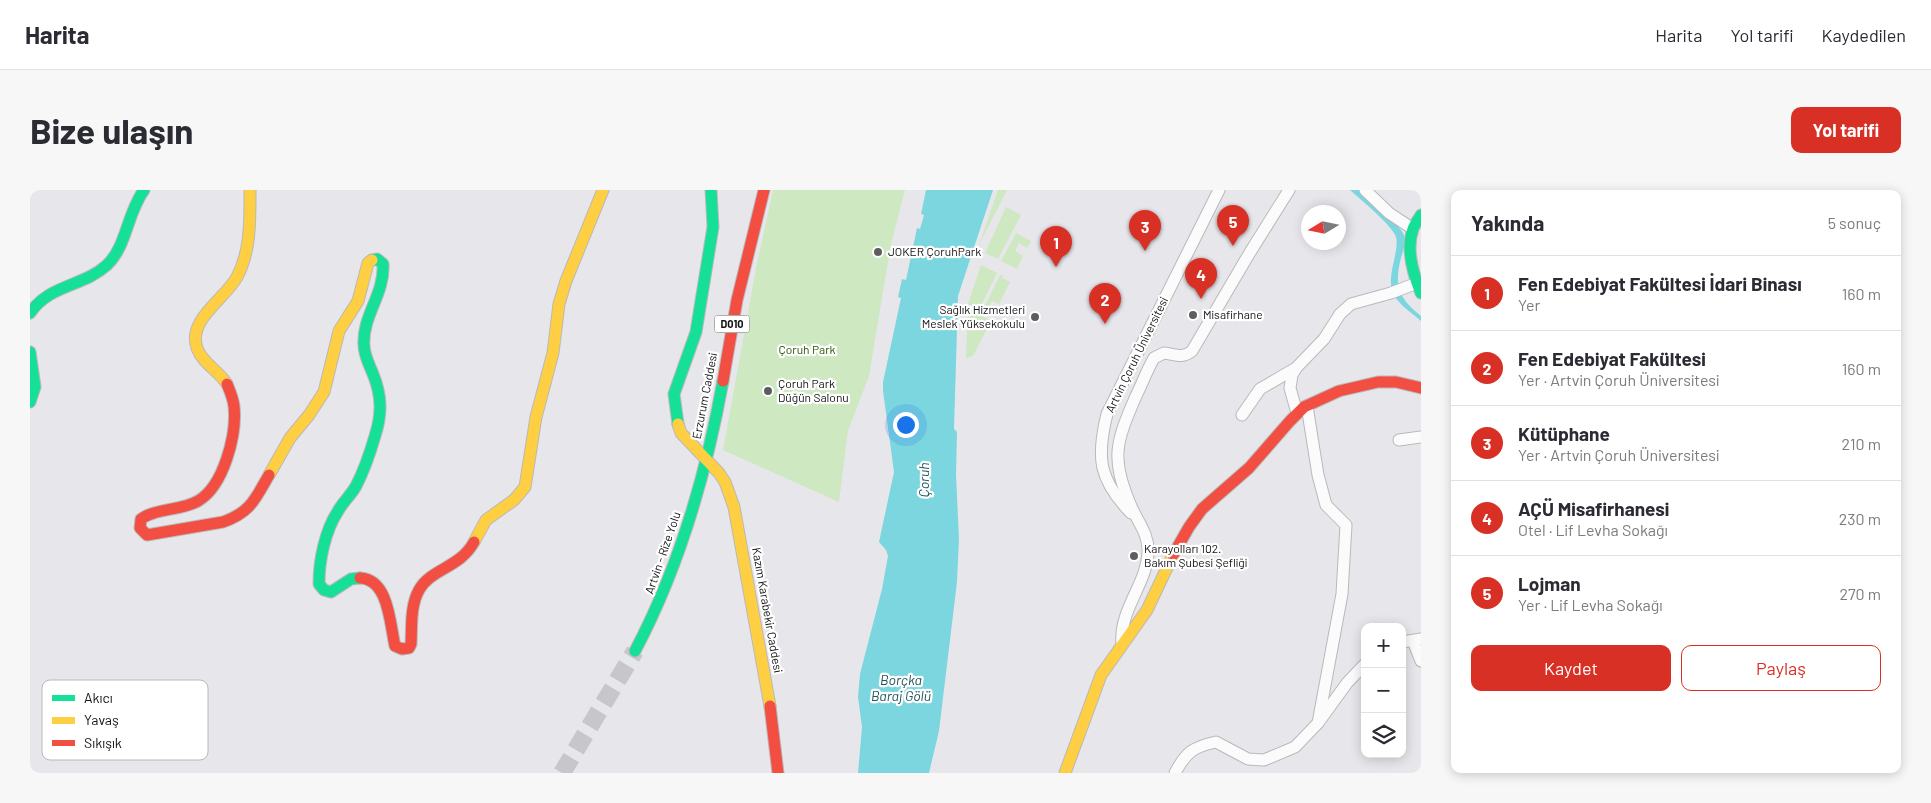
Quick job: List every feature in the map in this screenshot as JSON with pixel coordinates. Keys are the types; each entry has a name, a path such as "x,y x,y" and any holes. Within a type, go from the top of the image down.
{"street":[{"path":"30,313 41,299 91,276 108,264 120,246 135,205 144,190"},
{"path":"250,190 248,238 242,267 228,290 202,318 196,334 197,349 201,357 222,376 227,384 234,406 234,425 221,475 209,492 200,500 148,515 141,519 140,526 147,535 212,524 234,518 252,506 290,438 309,415 324,392 338,332 358,301 368,263 378,259 383,264 384,273 379,294 366,327 364,346 380,391 381,417 356,486 339,508 330,527 319,584 324,590 331,592 354,578 364,578 372,582 384,598 389,610 395,646 402,649 409,648 412,644 414,603 421,586 428,579 463,557 469,550 483,524 521,494 525,487 536,417 553,353 559,304 603,190"},
{"name":"Kazım Karabekir Caddesi","path":"711,190 713,227 696,332 674,394 677,420 681,433 725,482 734,508 770,707 778,773"},
{"name":"Erzurum Caddesi","path":"707,460 737,300 764,190"},
{"name":"Artvin Çoruh Üniversitesi","path":"1137,519 1113,493 1105,478 1102,458 1105,423 1111,406 1219,190"},
{"path":"1122,643 1122,625 1139,586 1148,558 1148,542 1120,479 1118,451 1120,434 1152,362 1160,354 1167,353 1182,356 1192,351 1288,190"},
{"path":"1365,190 1389,213 1414,229"},
{"path":"1242,415 1260,389 1296,368 1324,340 1345,309 1360,301 1396,291 1419,288 1417,263 1412,252 1414,229 1421,214"},
{"path":"30,352 35,388 30,402"},
{"path":"1296,368 1292,375 1290,388 1297,413"},
{"path":"1065,773 1101,675 1109,660 1147,611 1196,516 1249,469 1297,413 1307,406 1332,394 1377,382 1396,382 1421,388"},
{"path":"1307,406 1318,475 1326,505 1346,525 1342,594 1318,723"},
{"path":"1399,440 1421,438"},
{"name":"Artvin - Rize Yolu","path":"635,652 659,607 674,568 707,460"},
{"path":"1412,641 1421,661"},
{"path":"1175,773 1183,758 1197,746 1216,742 1248,759 1264,760 1295,747 1318,723 1347,683 1361,668"}],"green space":[{"name":"Çoruh Park","path":"773,190 905,190 891,244 869,376 848,431 839,502 723,450 756,268"},
{"path":"998,190 1007,190 979,245"},
{"path":"1006,207 1021,215 998,259 985,253"},
{"path":"1016,233 1031,241 1027,248 1019,243 1015,251 1023,256 1017,269 1001,261"},
{"path":"981,265 997,273 979,310 968,304"},
{"path":"1000,275 1010,282 999,304 992,301 986,313 982,312"},
{"path":"968,308 991,321 973,356 966,358"}],"water":[{"name":"Borçka Baraj Gölü","path":"926,190 993,190 958,296 954,429 957,432 956,475 959,539 957,582 939,731 929,773 858,773 862,727 858,697 860,674 882,589 888,556 886,550 879,542 894,472 883,382 901,298 898,297 902,279 906,280 917,228 920,229 924,215 921,214"},
{"path":"1350,190 1360,190 1402,231 1404,244 1398,283 1403,297 1421,316 1421,321 1399,302 1392,290 1391,282 1397,243 1396,237 1389,226"}],"tunnel":[{"path":"562,773 635,651"}],"traffic: fast":[{"path":"30,313 47,296 88,278 107,265 119,248 138,199 144,190"},
{"path":"678,424 674,394 696,332 713,227 711,190"},
{"path":"1421,215 1413,229 1410,245 1413,270 1421,293"},
{"path":"360,578 351,579 331,592 324,590 319,584 320,565 326,537 333,519 359,480 369,455 379,420 378,390 364,349 366,324 383,275 383,264 377,259 372,260"},
{"path":"30,352 35,387 30,402"},
{"path":"635,651 651,619 678,553 700,485 723,381"}],"traffic: slow":[{"path":"227,384 199,353 195,338 197,328 202,319 231,285 242,267 249,235 250,190"},
{"path":"474,542 486,520 514,500 525,487 536,417 553,353 559,304 566,281 603,190"},
{"path":"269,475 290,438 309,415 324,392 339,331 358,301 368,263 372,260"},
{"path":"678,424 681,433 719,473 725,482 734,507 770,706"},
{"path":"1065,773 1101,675 1147,610 1173,555"}],"traffic: jam":[{"path":"723,381 737,300 764,190"},
{"path":"1173,555 1202,509 1249,468 1304,407 1339,391 1378,382 1396,382 1421,388"},
{"path":"227,384 234,406 233,431 227,458 215,484 207,494 192,504 146,516 141,519 140,528 147,535 223,522 240,514 251,504 269,475"},
{"path":"360,578 370,580 382,594 395,646 402,649 409,648 411,644 413,610 419,590 430,577 461,558 474,542"},
{"path":"770,706 778,773"}],"place":[{"name":"Lojman","path":"1233,246"},
{"name":"Kütüphane","path":"1145,251"},
{"name":"JOKER ÇoruhPark","path":"878,252"},
{"name":"Fen Edebiyat Fakültesi İdari Binası","path":"1056,267"},
{"name":"AÇÜ Misafirhanesi","path":"1201,299"},
{"name":"Misafirhane","path":"1193,315"},
{"name":"Sağlık Hizmetleri Meslek Yüksekokulu","path":"1035,317"},
{"name":"Fen Edebiyat Fakültesi","path":"1105,324"},
{"name":"Çoruh Park Düğün Salonu","path":"768,391"},
{"name":"Karayolları 102. Bakım Şubesi Şefliği","path":"1134,556"}],"water label":[{"name":"Çoruh","path":"924,480"}]}
